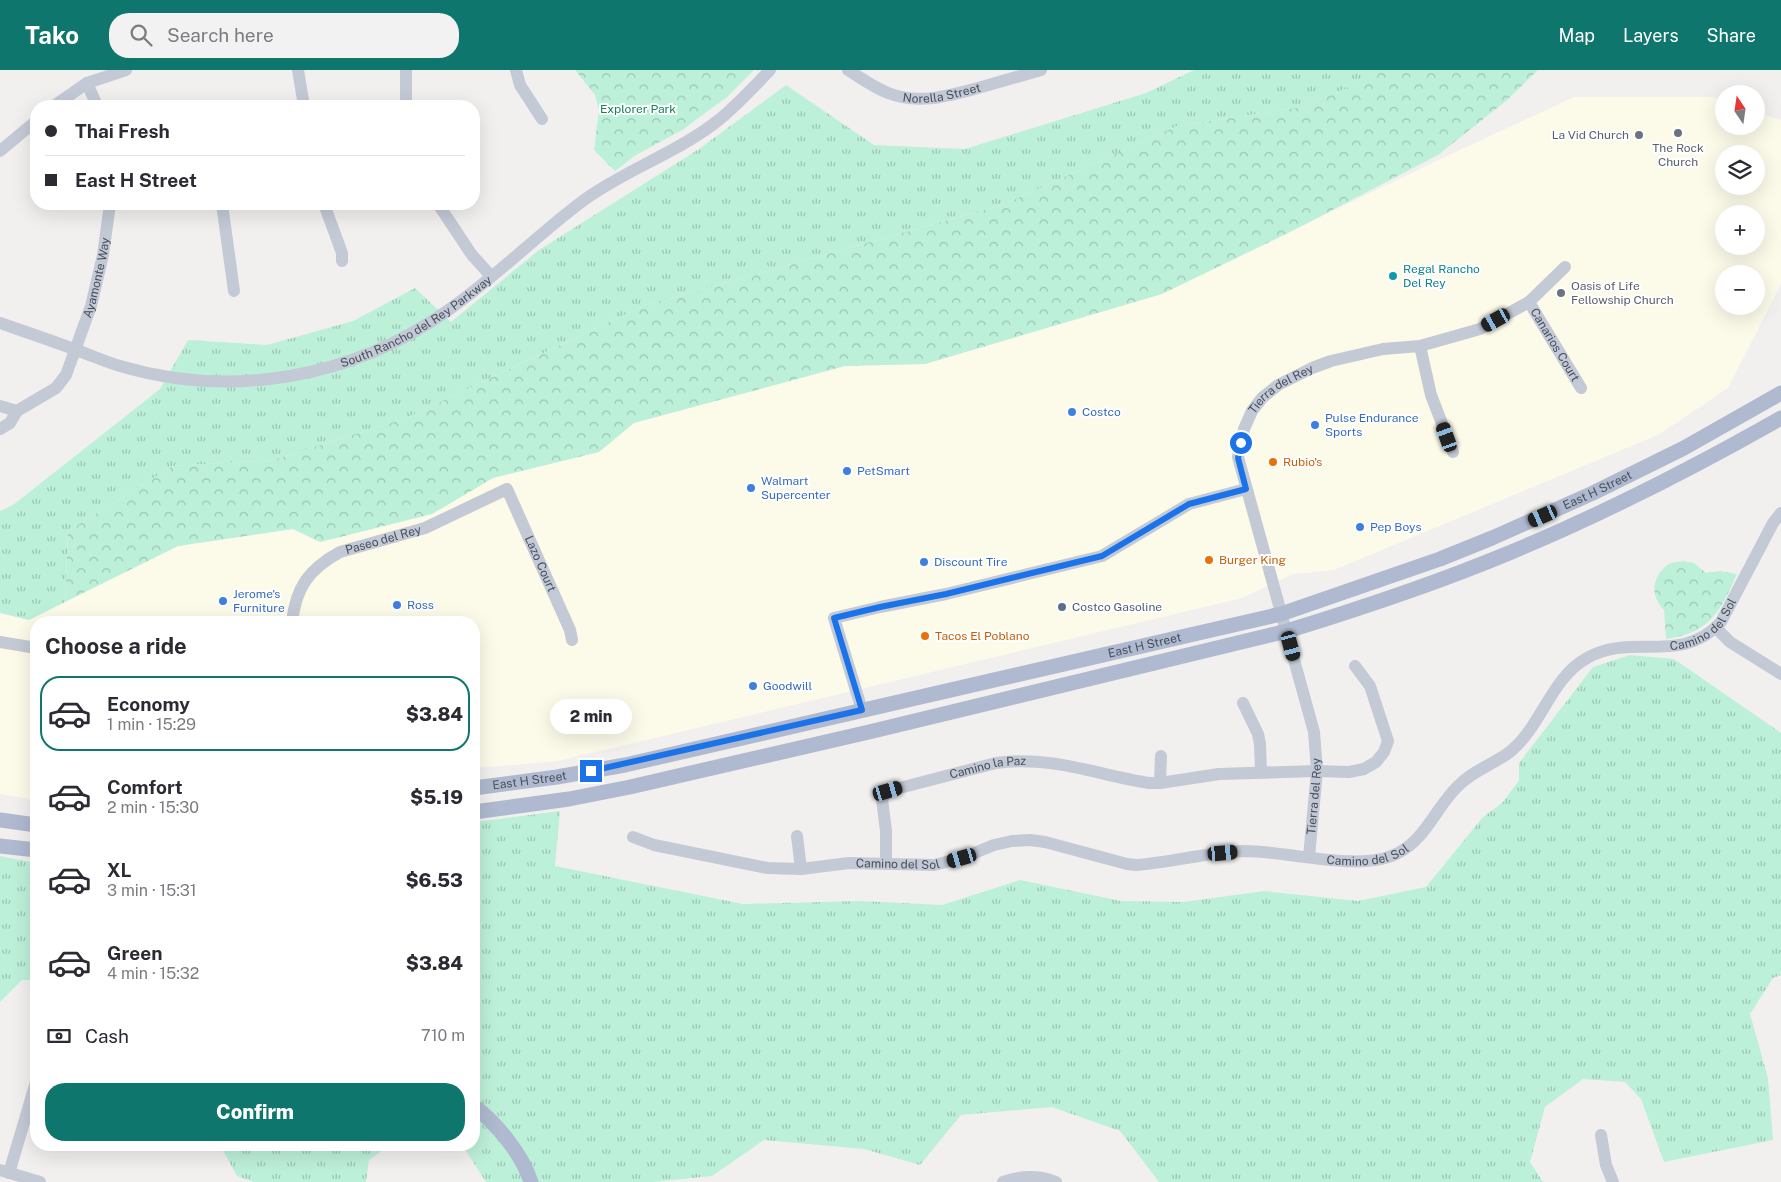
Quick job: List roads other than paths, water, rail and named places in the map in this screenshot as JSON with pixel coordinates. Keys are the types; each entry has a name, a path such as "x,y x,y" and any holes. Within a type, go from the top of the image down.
{"main road":[{"name":"East H Street","path":"480,787 557,778 625,764 1281,614 1432,562 1492,538 1593,493 1684,448 1781,393"},
{"name":"East H Street","path":"480,811 569,799 613,790 822,743 1287,631 1349,612 1509,553 1610,508 1702,463 1781,418"},
{"path":"822,743 825,735 854,727 860,723 862,710"},
{"path":"0,820 30,824"},
{"path":"0,846 30,849"},
{"path":"480,1111 510,1143 531,1182"}],"street":[{"path":"62,100 87,83 126,70"},
{"path":"298,70 303,100"},
{"path":"406,70 406,100"},
{"path":"516,70 520,85 542,119"},
{"name":"South Rancho del Rey Parkway","path":"0,323 120,366 166,376 222,382 275,379 315,372 345,363 409,336 448,310 585,200 720,119 770,70"},
{"name":"Norella Street","path":"848,70 871,85 889,93 909,98 926,99 944,97 1041,70"},
{"path":"87,83 94,100"},
{"path":"0,151 30,126"},
{"name":"Ayamonte Way","path":"0,429 10,423 17,411 56,388 66,375 91,306 103,255 109,210"},
{"path":"223,210 234,291"},
{"path":"326,210 342,253 342,262"},
{"path":"442,210 472,255 491,276"},
{"name":"Tierra del Rey","path":"1309,856 1317,771 1314,732 1238,458 1244,429 1252,410 1262,398 1278,385 1331,360 1383,349 1420,346 1480,329 1529,302 1565,268"},
{"name":"Canarios Court","path":"1529,302 1581,388"},
{"path":"1420,346 1431,395 1453,452"},
{"path":"0,406 17,411"},
{"name":"Paseo del Rey","path":"293,616 301,586 310,573 328,559 340,552 426,528 507,489"},
{"name":"Lazo Court","path":"507,489 570,630 572,640"},
{"path":"862,710 834,618 873,608 946,594 1102,556 1189,504 1246,489"},
{"name":"Camino del Sol","path":"634,836 654,845 767,868 801,869 849,863 934,866 962,858 994,845 1030,840 1046,842 1136,865 1244,851 1364,862 1382,860 1399,853 1418,838 1458,786 1477,771 1509,752 1522,741 1567,674 1585,659 1606,649 1625,646 1667,648 1681,645 1695,640 1716,628 1721,622 1773,523 1781,513"},
{"path":"1716,628 1730,642 1781,674"},
{"path":"0,642 30,647"},
{"name":"Camino la Paz","path":"886,864 886,831 882,799 888,791 1012,760 1070,765 1138,781 1160,783 1219,774 1317,771 1338,773 1364,769 1376,762 1388,741 1370,686 1355,666"},
{"path":"1243,703 1258,734 1261,772"},
{"path":"1160,783 1161,756"},
{"path":"797,836 801,869"},
{"path":"30,1099 4,1171 40,1182"},
{"path":"1601,1135 1606,1165 1613,1182"},
{"path":"1002,1182 1029,1177 1056,1182"}],"place":[{"name":"The Rock Church","path":"1678,133"},
{"name":"La Vid Church","path":"1639,135"},
{"name":"Regal Rancho Del Rey","path":"1393,276"},
{"name":"Oasis of Life Fellowship Church","path":"1561,293"},
{"name":"Costco","path":"1072,412"},
{"name":"Pulse Endurance Sports","path":"1315,425"},
{"name":"Rubio's","path":"1273,462"},
{"name":"PetSmart","path":"847,471"},
{"name":"Walmart Supercenter","path":"751,488"},
{"name":"Pep Boys","path":"1360,527"},
{"name":"Burger King","path":"1209,560"},
{"name":"Discount Tire","path":"924,562"},
{"name":"Jerome's Furniture","path":"223,601"},
{"name":"Ross","path":"397,605"},
{"name":"Costco Gasoline","path":"1062,607"},
{"name":"Tacos El Poblano","path":"925,636"},
{"name":"Goodwill","path":"753,686"}],"park label":[{"name":"Explorer Park","path":"638,109"}]}
